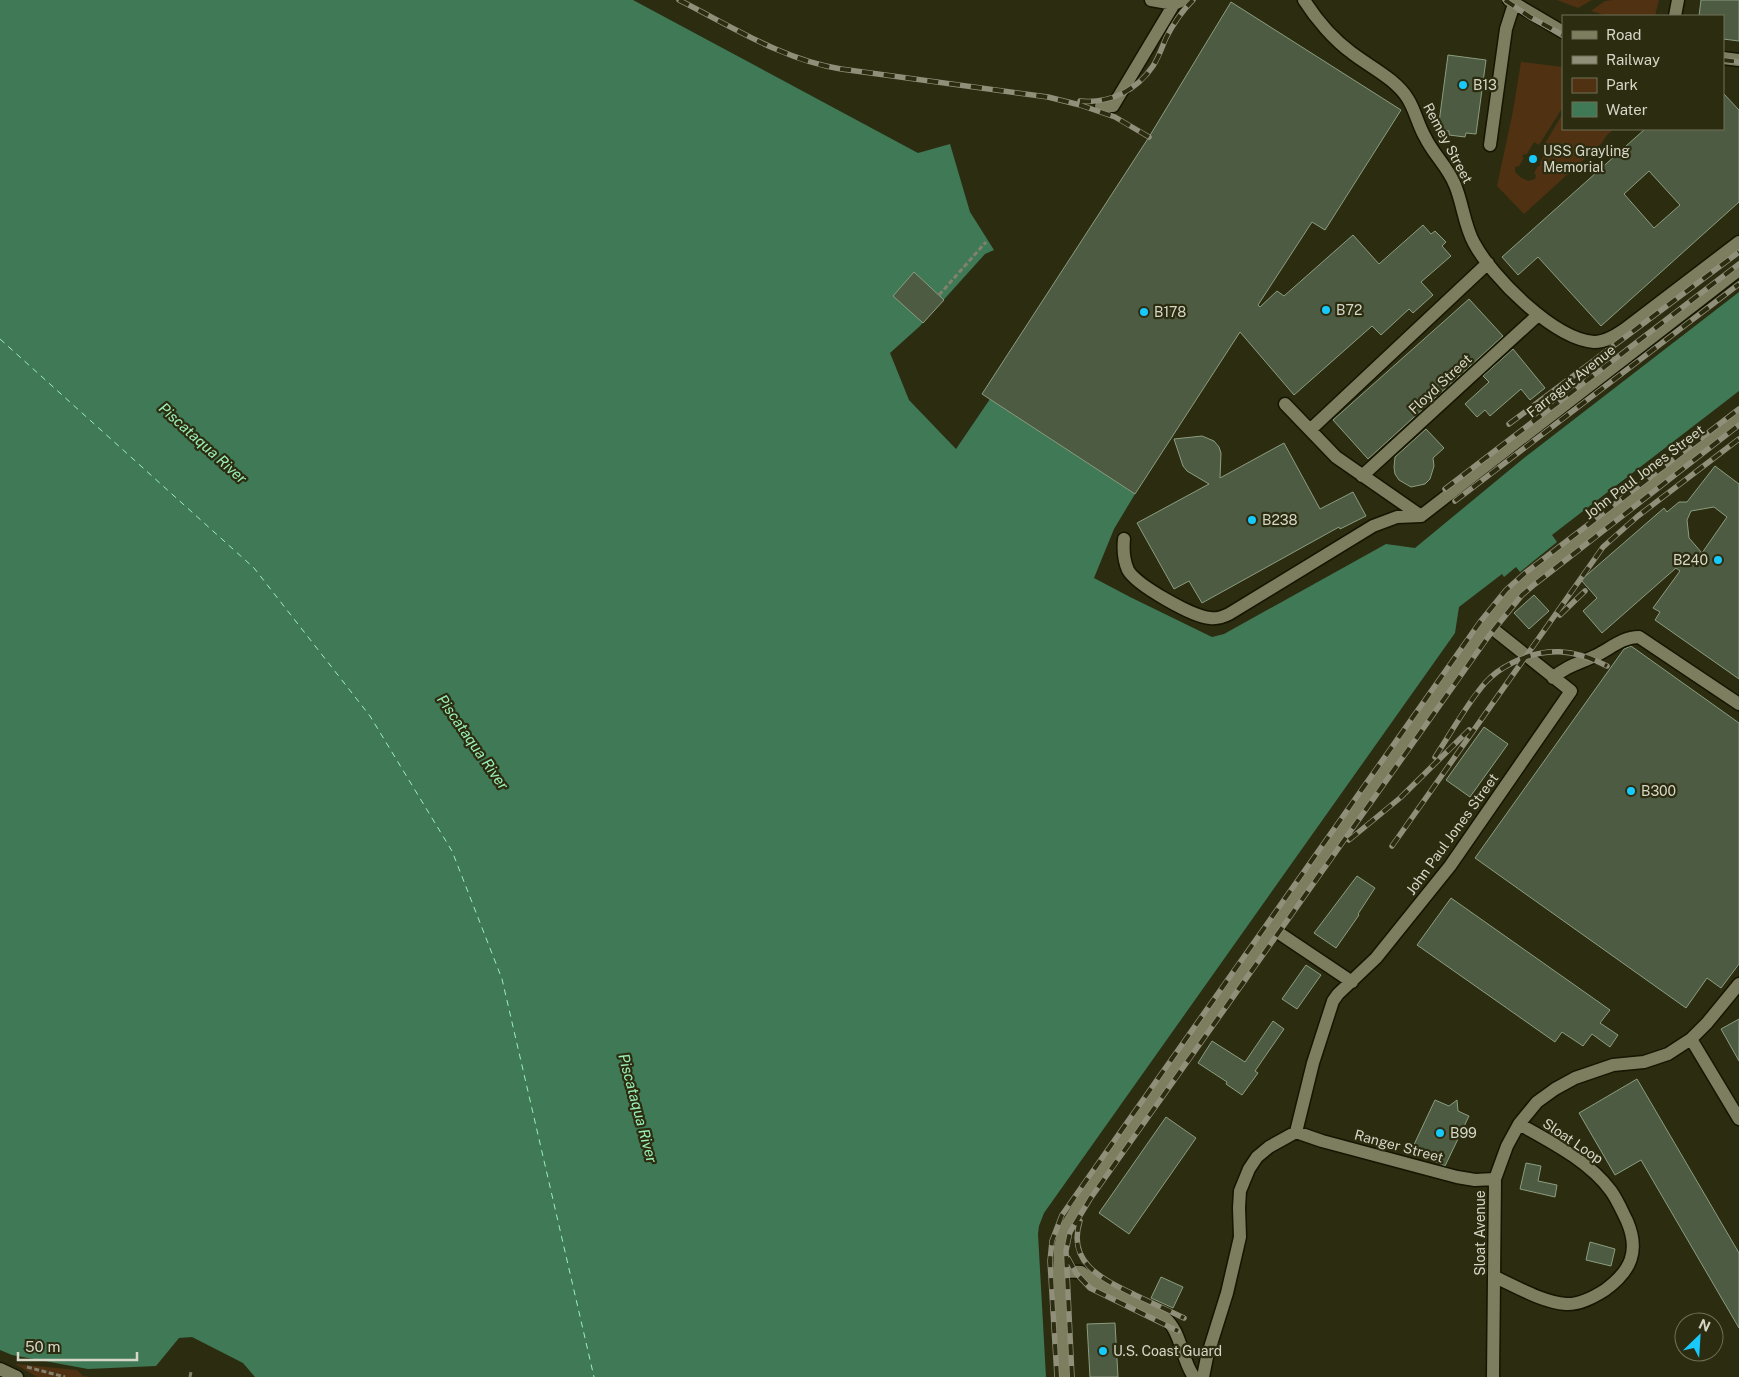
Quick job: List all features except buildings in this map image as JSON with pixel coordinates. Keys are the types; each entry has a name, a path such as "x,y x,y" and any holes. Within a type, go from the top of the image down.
{"street":[{"path":"1101,106 1113,106 1178,2 1151,0"},
{"name":"Remey Street","path":"1304,0 1331,34 1350,52 1393,83 1408,99 1425,138 1455,183 1468,230 1474,243 1505,283 1538,315 1563,331 1596,342 1610,339 1626,329 1739,242"},
{"path":"1675,15 1678,0"},
{"path":"1490,145 1506,29 1512,2 1562,31"},
{"path":"1724,58 1739,60"},
{"path":"1310,430 1488,263"},
{"name":"Farragut Avenue","path":"1421,516 1739,270"},
{"name":"Floyd Street","path":"1362,476 1538,315"},
{"path":"1285,404 1336,457 1421,516"},
{"name":"John Paul Jones Street","path":"1296,1132 1313,1063 1330,1010 1338,994 1395,937 1450,866 1570,691 1488,625 1508,599 1525,582 1736,426"},
{"path":"1124,539 1128,569 1137,581 1190,612 1202,617 1216,618 1229,614 1373,526 1397,517 1421,516"},
{"path":"1064,1377 1059,1271 1062,1234 1085,1195 1488,625"},
{"path":"1553,678 1562,670 1596,656 1627,638 1639,637 1739,704"},
{"path":"1273,929 1352,982"},
{"name":"Sloat Avenue","path":"1493,1377 1495,1179 1507,1146 1519,1124 1537,1102 1575,1078 1613,1065 1655,1059 1668,1054 1691,1039 1721,1008 1739,984"},
{"path":"1691,1039 1739,1119"},
{"name":"Sloat Loop","path":"1495,1277 1551,1301 1573,1304 1594,1296 1609,1287 1622,1275 1633,1255 1634,1242 1632,1232 1610,1190 1582,1163 1558,1146 1519,1124"},
{"path":"1203,1377 1207,1357 1227,1293 1240,1236 1240,1191 1249,1169 1257,1157 1269,1147 1296,1132"},
{"name":"Ranger Street","path":"1296,1132 1322,1141 1457,1177 1475,1180 1495,1179"},
{"path":"1059,1271 1082,1272 1097,1283 1165,1318 1172,1324 1177,1334 1185,1360 1194,1377"},
{"path":"0,1369 21,1372"}],"path":[{"path":"939,295 986,242"},
{"path":"21,1372 65,1377"},
{"path":"190,1377 191,1372"}],"green space":[{"path":"1557,0 1592,0 1578,8"},
{"path":"1659,0 1655,15 1605,15 1591,11 1605,1"},
{"path":"1521,62 1562,67 1562,109 1539,145 1534,142 1527,154 1524,154 1522,157 1524,158 1519,166 1515,167 1515,172 1528,181 1535,179 1536,175 1534,173 1538,166 1540,166 1540,162 1547,150 1543,147 1562,115 1562,130 1613,130 1601,144 1524,214 1497,186"},
{"path":"15,1364 77,1370 83,1376 90,1377 37,1377"}],"water":[{"name":"Piscataqua River","path":"0,0 633,0 918,153 950,144 970,212 994,250 985,254 920,326 890,353 909,400 956,449 990,399 1135,494 1114,529 1094,578 1212,637 1224,634 1386,544 1415,548 1524,458 1739,292 1739,391 1552,535 1557,542 1520,572 1516,567 1504,577 1502,574 1459,607 1455,633 1044,1213 1038,1234 1046,1377 255,1377 243,1363 192,1337 179,1338 156,1366 88,1369 12,1355 0,1350"}],"ferry route":[{"path":"0,339 254,568 370,716 452,851 502,979 594,1377"}],"railway":[{"path":"679,0 758,41 820,65 1048,97 1115,117 1149,137"},
{"path":"1080,101 1112,98 1122,94 1139,82 1153,66 1166,38 1181,13 1193,0"},
{"path":"1505,0 1530,17 1562,34"},
{"path":"1724,60 1739,62"},
{"path":"1509,424 1739,252"},
{"path":"1445,489 1739,264"},
{"path":"1455,501 1739,284"},
{"path":"1057,1377 1050,1261 1052,1241 1062,1215 1090,1175 1480,622 1506,590 1525,573 1739,409"},
{"path":"1072,1377 1066,1251 1070,1232 1090,1199 1488,637 1522,595 1739,425"},
{"path":"1392,846 1603,547 1638,516 1739,439"},
{"path":"1560,615 1585,591"},
{"path":"1435,757 1485,683 1508,665 1537,654 1560,652 1583,656 1607,666"},
{"path":"1349,840 1400,798 1469,730"},
{"path":"1080,1221 1077,1236 1078,1249 1083,1259 1091,1268 1112,1283 1184,1318"},
{"path":"1068,1258 1076,1273 1090,1288 1178,1331"}],"place":[{"name":"B13","path":"1463,85"},
{"name":"USS Grayling Memorial","path":"1533,159"},
{"name":"B72","path":"1326,310"},
{"name":"B178","path":"1144,312"},
{"name":"B238","path":"1252,520"},
{"name":"B240","path":"1718,560"},
{"name":"B300","path":"1631,791"},
{"name":"B99","path":"1440,1133"},
{"name":"U.S. Coast Guard","path":"1103,1351"}]}
